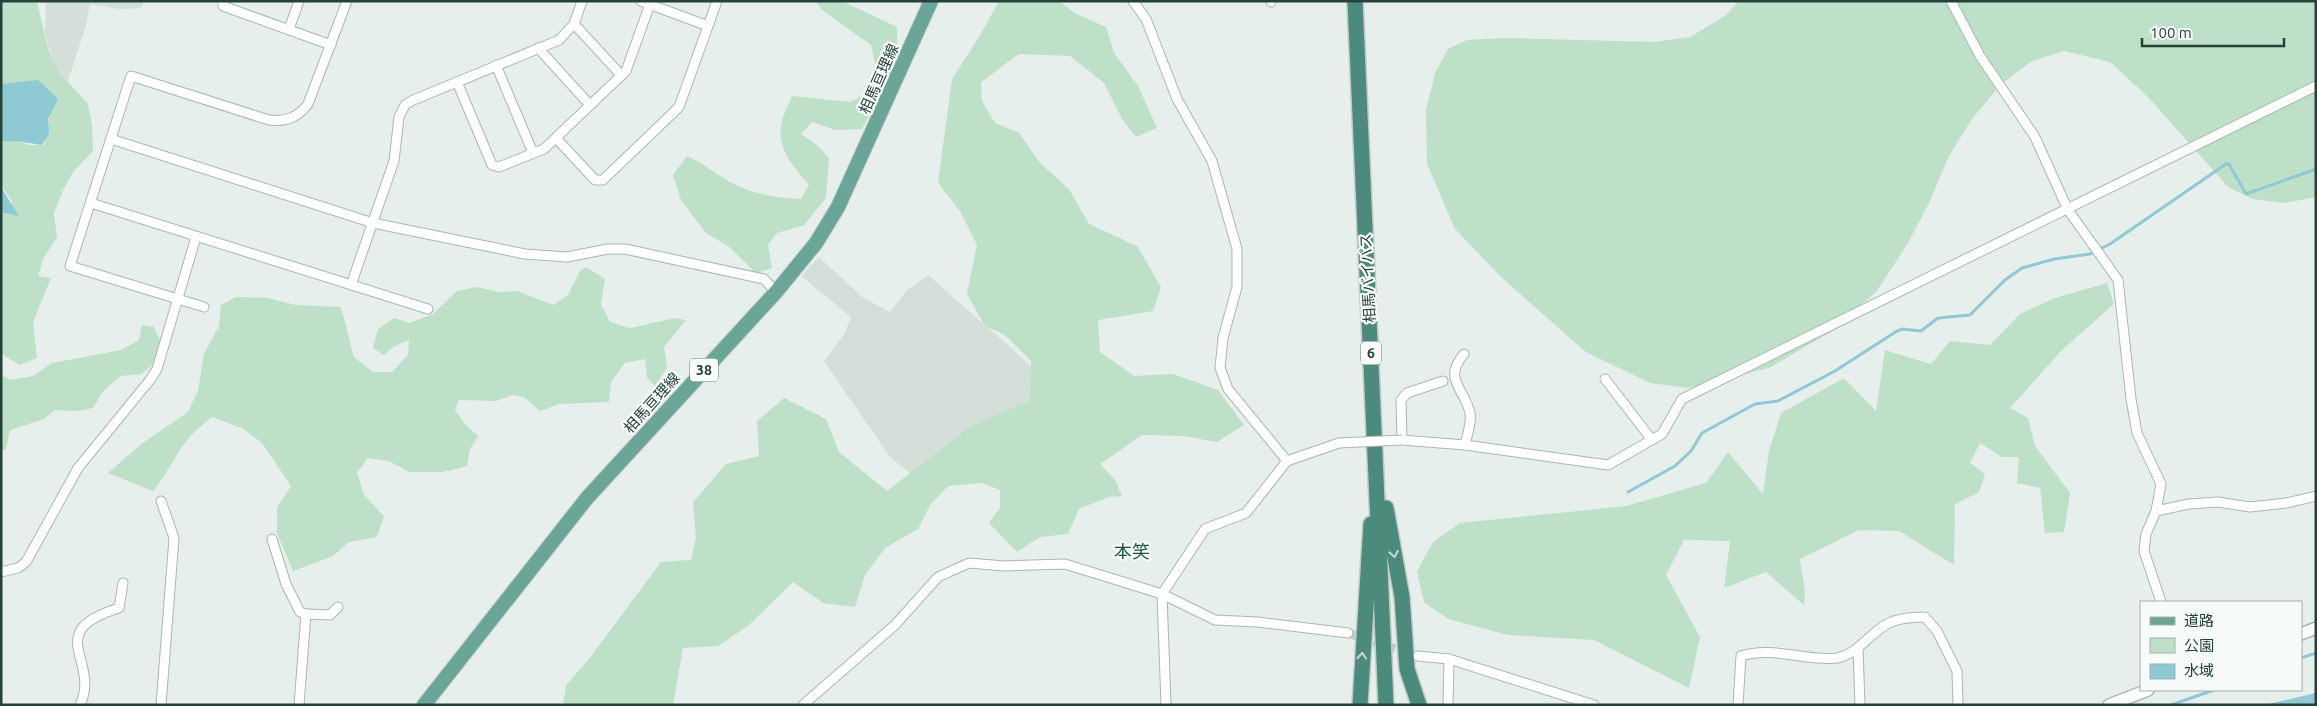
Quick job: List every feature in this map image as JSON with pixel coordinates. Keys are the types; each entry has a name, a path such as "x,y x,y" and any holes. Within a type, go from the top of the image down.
{"highway":[{"name":"相馬バイパス","path":"1355,1 1386,705"},
{"path":"1360,705 1366,576 1376,455"},
{"path":"1376,455 1402,597 1407,669 1419,705"}],"main road":[{"name":"相馬亘理線","path":"424,705 587,498 776,292 816,243 838,207 931,1"}],"street":[{"path":"223,1 223,6 331,45"},
{"path":"289,30 299,1"},
{"path":"204,307 70,266 131,76 269,120 281,121 292,119 300,114 308,104 346,1"},
{"path":"352,285 394,161 401,111 412,100 559,40 574,24 582,1"},
{"path":"556,138 595,180 603,180 679,107 717,1"},
{"path":"1133,1 1146,19 1177,99 1212,161 1237,249 1237,287 1223,338 1220,368 1228,389 1287,461"},
{"path":"1951,1 1980,56 2035,137 2068,210 2118,280 2130,399 2137,433 2161,484 2156,511 2146,534 2144,551 2161,601"},
{"path":"457,82 492,165 499,167 544,149 626,71 646,3 708,26"},
{"path":"574,24 621,75"},
{"path":"538,48 590,105"},
{"path":"496,66 533,153"},
{"path":"1166,705 1162,594 1205,529 1246,513 1287,461 1339,443 1402,440 1465,445 1608,465 1662,434 1682,399 2316,86"},
{"path":"110,139 372,222 524,254 567,256 608,249 626,249 764,279 776,292"},
{"path":"91,203 428,310"},
{"path":"1,572 18,568 26,562 78,468 157,369 196,237"},
{"path":"1464,354 1455,364 1454,375 1470,413 1465,445"},
{"path":"1605,380 1652,440"},
{"path":"1402,440 1401,400 1407,393 1443,381"},
{"path":"2156,511 2189,504 2218,502 2250,507 2287,503 2316,496"},
{"path":"161,501 174,538 161,705"},
{"path":"272,539 286,584 300,612 330,615 338,608"},
{"path":"803,705 895,625 938,577 969,563 1004,566 1065,564 1162,594 1215,620 1266,623 1348,633"},
{"path":"80,705 85,685 78,649 78,633 83,624 95,616 119,608 123,583"},
{"path":"299,705 306,614"},
{"path":"1738,705 1741,656 1753,652 1774,652 1835,659 1853,653 1888,624 1910,617 1925,616 1937,631 1957,670 1958,705"},
{"path":"2302,634 2316,628"},
{"path":"1858,648 1860,705"},
{"path":"1418,656 1449,659 1594,705"},
{"path":"1448,705 1449,659"},
{"path":"2109,705 2145,691"}],"shaded area":[{"path":"46,1 143,1 142,8 119,9 90,4 86,25 68,81 58,72 45,36"},
{"path":"819,257 862,297 890,312 907,290 928,275 1053,385 911,474 890,457 824,361 844,335 851,317 801,276"}],"green space":[{"path":"1,1 37,1 47,45 58,71 88,104 92,125 93,151 73,172 63,190 54,213 57,237 43,259 38,276 51,278 33,322 37,358 20,365 1,354 1,210 10,210 12,201 1,185 1,134 29,145 44,145 51,108 50,91 28,83 1,85"},
{"path":"815,1 842,1 897,27 897,58 883,90 862,129 835,130 812,122 801,134 817,145 829,158 826,198 804,225 777,233 768,245 772,268 756,273 728,246 706,233 681,200 673,175 687,156 747,190 801,199 809,185 788,158 780,135 783,118 792,96 850,102 865,94 876,67 871,45 822,10"},
{"path":"999,1 1059,1 1076,14 1106,27 1114,53 1138,86 1157,128 1136,137 1122,119 1104,83 1070,56 1019,54 981,82 982,101 995,123 1019,133 1040,163 1069,189 1089,224 1137,246 1161,287 1153,311 1098,320 1100,352 1134,376 1173,374 1218,390 1244,425 1217,442 1184,436 1142,435 1100,464 1115,480 1122,496 1109,497 1079,509 1068,534 1040,537 1017,552 989,523 1000,508 1000,490 982,483 948,486 930,505 918,529 885,548 865,575 855,607 823,603 793,582 749,625 718,646 683,648 673,705 563,705 566,685 589,659 661,562 691,560 696,537 693,502 726,464 759,456 757,421 784,398 826,419 839,452 887,491 971,426 1029,401 1031,361 1005,335 985,326 967,294 977,245 960,211 938,183 952,79"},
{"path":"1739,1 2316,1 2316,197 2284,203 2253,199 2228,187 2148,97 2110,62 2064,51 2032,61 2000,85 1972,119 1949,156 1929,203 1907,245 1876,292 1829,333 1769,368 1688,388 1650,383 1586,352 1502,278 1455,229 1427,164 1426,110 1435,73 1448,49 1467,40 1504,38 1654,42 1690,37 1725,16"},
{"path":"586,267 605,279 601,304 610,322 630,328 676,318 686,320 664,347 667,368 655,386 647,378 645,359 625,363 611,382 609,402 559,404 540,411 524,397 513,395 496,401 459,400 455,410 465,424 478,436 470,449 467,466 443,472 409,472 389,461 368,458 357,473 364,495 384,516 377,537 349,542 333,556 293,571 277,533 277,507 291,486 262,443 242,428 212,417 194,432 184,444 153,491 108,473 144,442 188,412 198,391 204,354 219,326 221,305 236,297 267,298 296,305 341,307 354,357 373,372 392,372 408,355 409,340 393,347 384,355 373,348 378,329 394,318 409,323 433,314 457,291 477,287 499,292 517,291 553,305 568,295 580,271"},
{"path":"2107,283 2114,304 2061,351 2010,408 2028,418 2035,446 2070,493 2064,532 2045,533 2040,488 2017,483 2019,457 2002,457 1980,443 1970,463 1985,474 1979,492 1955,504 1954,565 1899,531 1859,530 1800,559 1805,592 1804,605 1766,572 1724,588 1730,541 1684,540 1666,575 1700,637 1689,688 1594,640 1508,635 1448,619 1424,602 1417,571 1433,542 1460,523 1626,506 1706,483 1728,452 1763,494 1769,451 1781,413 1844,378 1876,411 1885,350 1931,364 1950,341 1990,345 2020,314 2055,298"},
{"path":"142,325 154,327 161,343 155,363 141,374 121,376 104,390 93,408 79,411 55,410 44,419 10,430 6,449 1,451 1,374 10,380 33,376 52,363 121,350 139,340"}],"water":[{"path":"38,80 58,99 48,119 49,133 42,145 1,141 1,84"},
{"path":"1,187 19,216 1,212"},
{"path":"2316,693 2316,705 2264,705"}],"waterway":[{"path":"1628,492 1675,466 1691,451 1702,433 1755,404 1778,401 1835,371 1897,331 1903,329 1921,331 1938,318 1970,315 2005,280 2022,268 2054,259 2090,254 2110,244 2226,164 2229,164 2246,194 2316,169"},
{"path":"2302,658 2316,653"},
{"path":"2171,705 2211,691"}],"tunnel":[{"path":"1348,633 1408,653"}],"district":[{"name":"本笑","path":"1132,552"}]}
